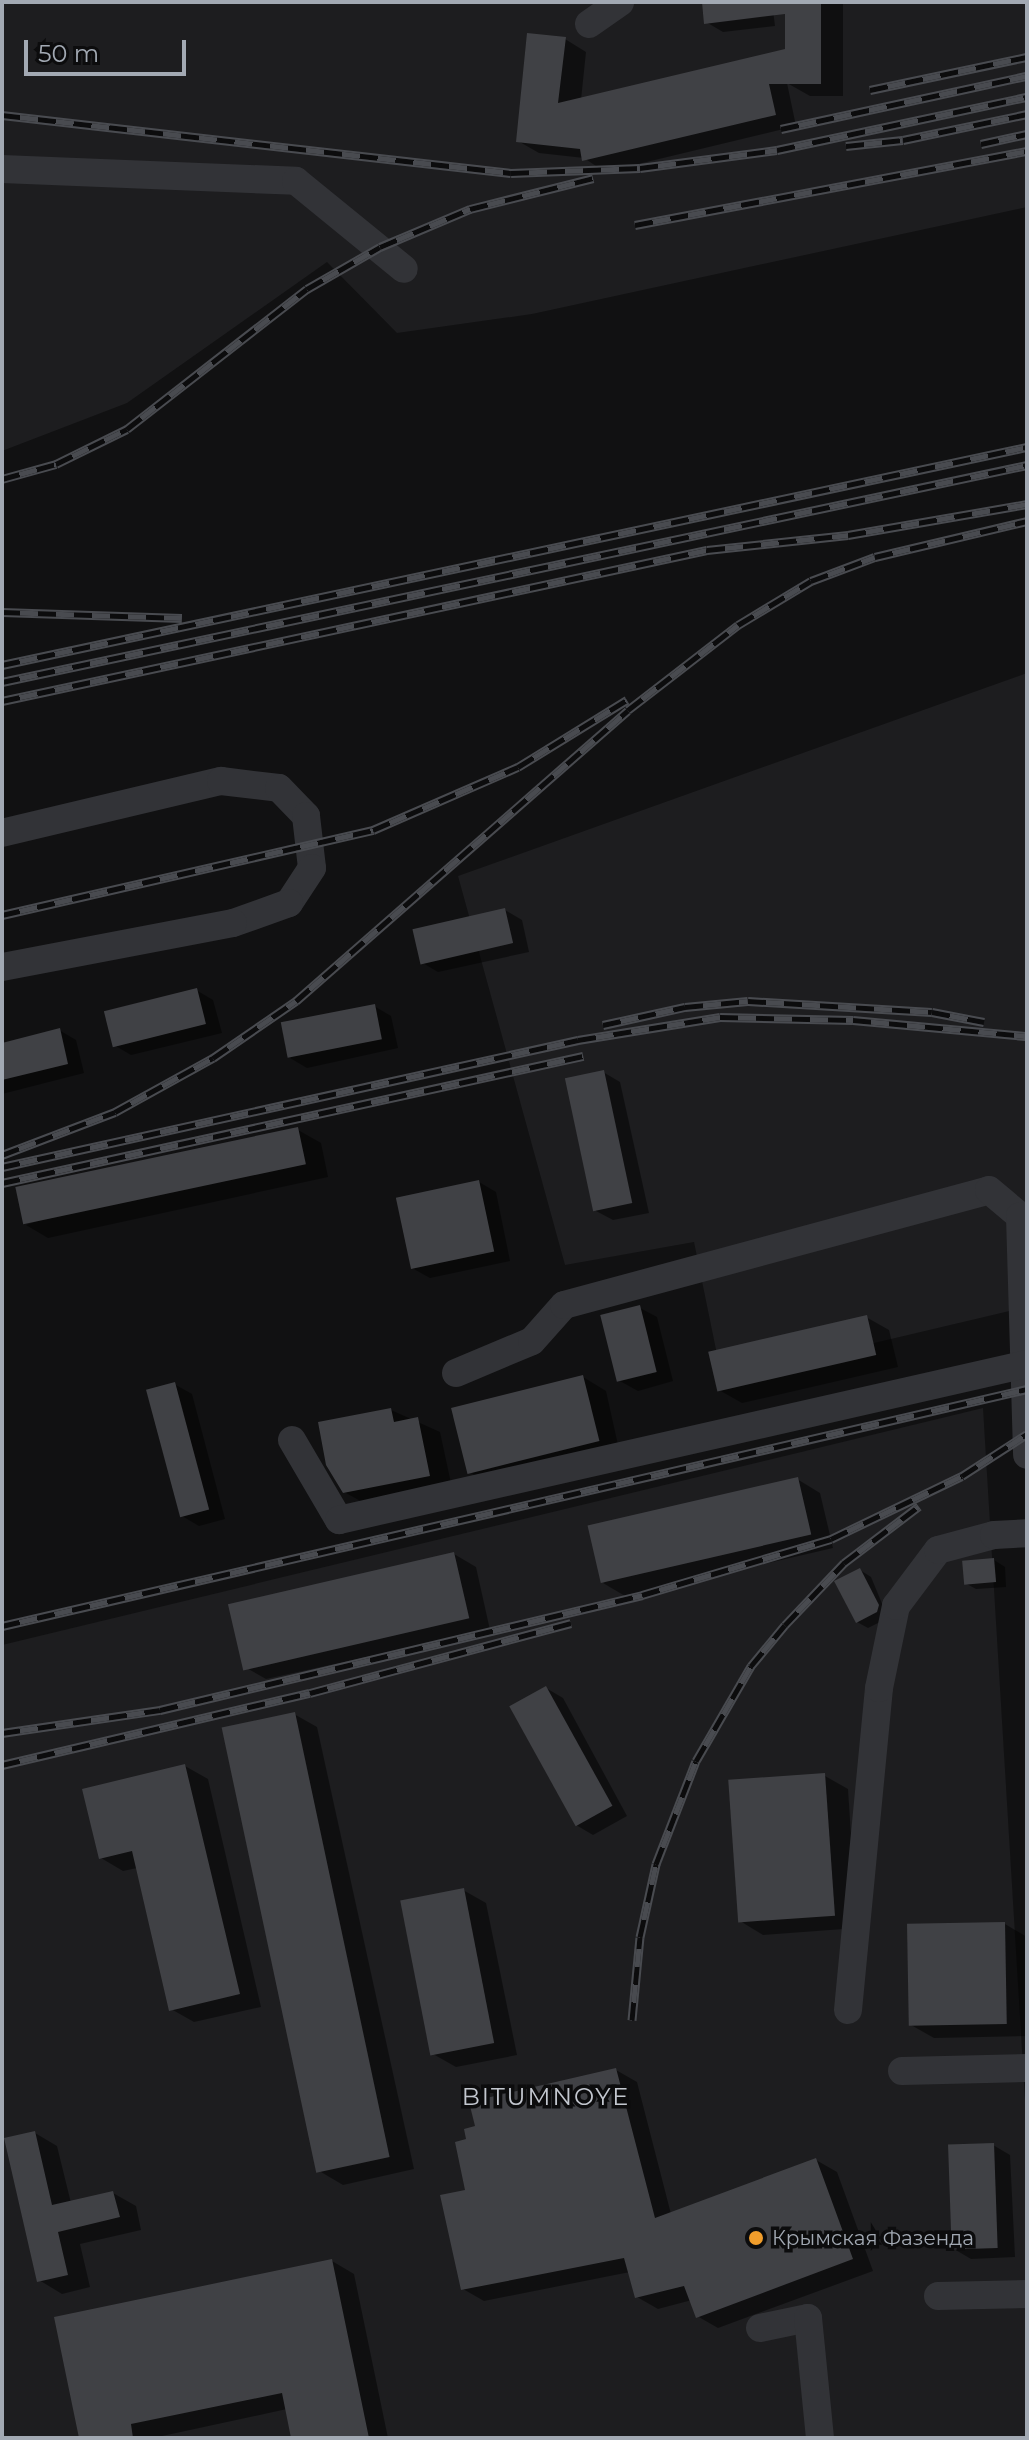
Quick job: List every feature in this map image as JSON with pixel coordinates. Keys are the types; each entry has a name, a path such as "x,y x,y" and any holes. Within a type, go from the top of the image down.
{"street":[{"path":"589,24 620,2"},
{"path":"2,169 296,181 404,269"},
{"path":"2,833 221,781 279,788 306,816 312,868 289,903 233,923 2,967"},
{"path":"456,1373 532,1341 564,1305 989,1190 1020,1216 1027,1455"},
{"path":"292,1440 339,1520 1025,1364"},
{"path":"848,2010 879,1688 896,1606 938,1550 994,1535 1027,1533"},
{"path":"902,2071 1027,2068"},
{"path":"938,2296 1027,2294"},
{"path":"760,2328 808,2318 820,2438"}],"shaded area":[{"path":"2,2 1027,2 1027,207 532,314 397,333 327,262 127,403 2,451"},
{"path":"1027,673 1027,1307 722,1379 694,1242 565,1265 458,876"},
{"path":"983,1408 1027,2132 1027,2438 2,2438 2,1645"}],"building":[{"path":"702,2 821,2 821,84 769,84 776,115 582,161 580,149 516,142 527,33 566,37 558,103 785,49 785,14 704,24"},
{"path":"505,908 513,943 421,964 412,929"},
{"path":"197,988 206,1024 113,1047 104,1011"},
{"path":"375,1004 382,1039 288,1058 281,1022"},
{"path":"60,1028 68,1064 2,1080 2,1043"},
{"path":"604,1070 632,1203 593,1211 565,1078"},
{"path":"298,1127 306,1164 23,1224 15,1187"},
{"path":"479,1180 494,1251 411,1269 396,1198"},
{"path":"640,1305 657,1372 617,1382 600,1315"},
{"path":"867,1315 876,1355 717,1392 708,1352"},
{"path":"583,1375 599,1441 467,1474 451,1408"},
{"path":"175,1382 209,1510 180,1517 146,1390"},
{"path":"391,1408 394,1422 418,1417 430,1476 343,1493 326,1465 318,1422"},
{"path":"798,1477 811,1534 601,1583 588,1526"},
{"path":"454,1552 469,1618 243,1670 228,1604"},
{"path":"994,1558 996,1582 964,1585 962,1561"},
{"path":"860,1568 879,1605 877,1612 856,1623 834,1581"},
{"path":"546,1686 612,1806 576,1826 509,1706"},
{"path":"295,1712 390,2157 316,2173 222,1728"},
{"path":"185,1764 240,1994 169,2011 132,1851 99,1859 82,1789"},
{"path":"825,1773 835,1916 738,1922 728,1780"},
{"path":"464,1888 494,2043 430,2055 400,1900"},
{"path":"1005,1922 1007,2024 909,2026 907,1924"},
{"path":"616,2068 655,2218 816,2158 853,2259 696,2318 684,2286 635,2298 624,2258 461,2290 440,2195 465,2190 455,2142 466,2139 464,2129 475,2126 469,2102"},
{"path":"35,2131 52,2205 113,2191 120,2217 58,2232 68,2275 37,2282 4,2138"},
{"path":"994,2143 998,2248 952,2250 948,2145"},
{"path":"332,2259 369,2438 291,2438 282,2393 131,2424 133,2438 79,2438 54,2317"}],"railway":[{"path":"870,90 1027,57"},
{"path":"781,129 1027,76"},
{"path":"2,115 511,173 640,168 777,150 1027,97"},
{"path":"846,146 903,140 1027,114"},
{"path":"981,144 1027,134"},
{"path":"635,225 1027,151"},
{"path":"2,479 56,464 127,429 307,289 380,247 470,209 593,178"},
{"path":"2,665 1027,447"},
{"path":"2,682 1027,465"},
{"path":"2,701 707,550 848,535 1027,504"},
{"path":"2,1155 115,1112 213,1058 296,1001 628,710 738,625 811,581 875,557 1027,521"},
{"path":"2,612 182,618"},
{"path":"2,915 373,830 518,767 627,700"},
{"path":"603,1025 685,1007 748,1001 932,1012 984,1022"},
{"path":"2,1167 578,1040 720,1017 853,1020 1027,1036"},
{"path":"2,1183 583,1056"},
{"path":"2,1626 1027,1389"},
{"path":"2,1733 160,1710 642,1595 831,1539 962,1476 1027,1434"},
{"path":"632,2020 640,1937 656,1864 696,1761 751,1666 785,1625 844,1563 919,1506"},
{"path":"2,1765 310,1693 571,1623"}],"place":[{"name":"Крымская Фазенда","path":"756,2238"}],"district":[{"name":"BITUMNOYE","path":"546,2097"}]}
